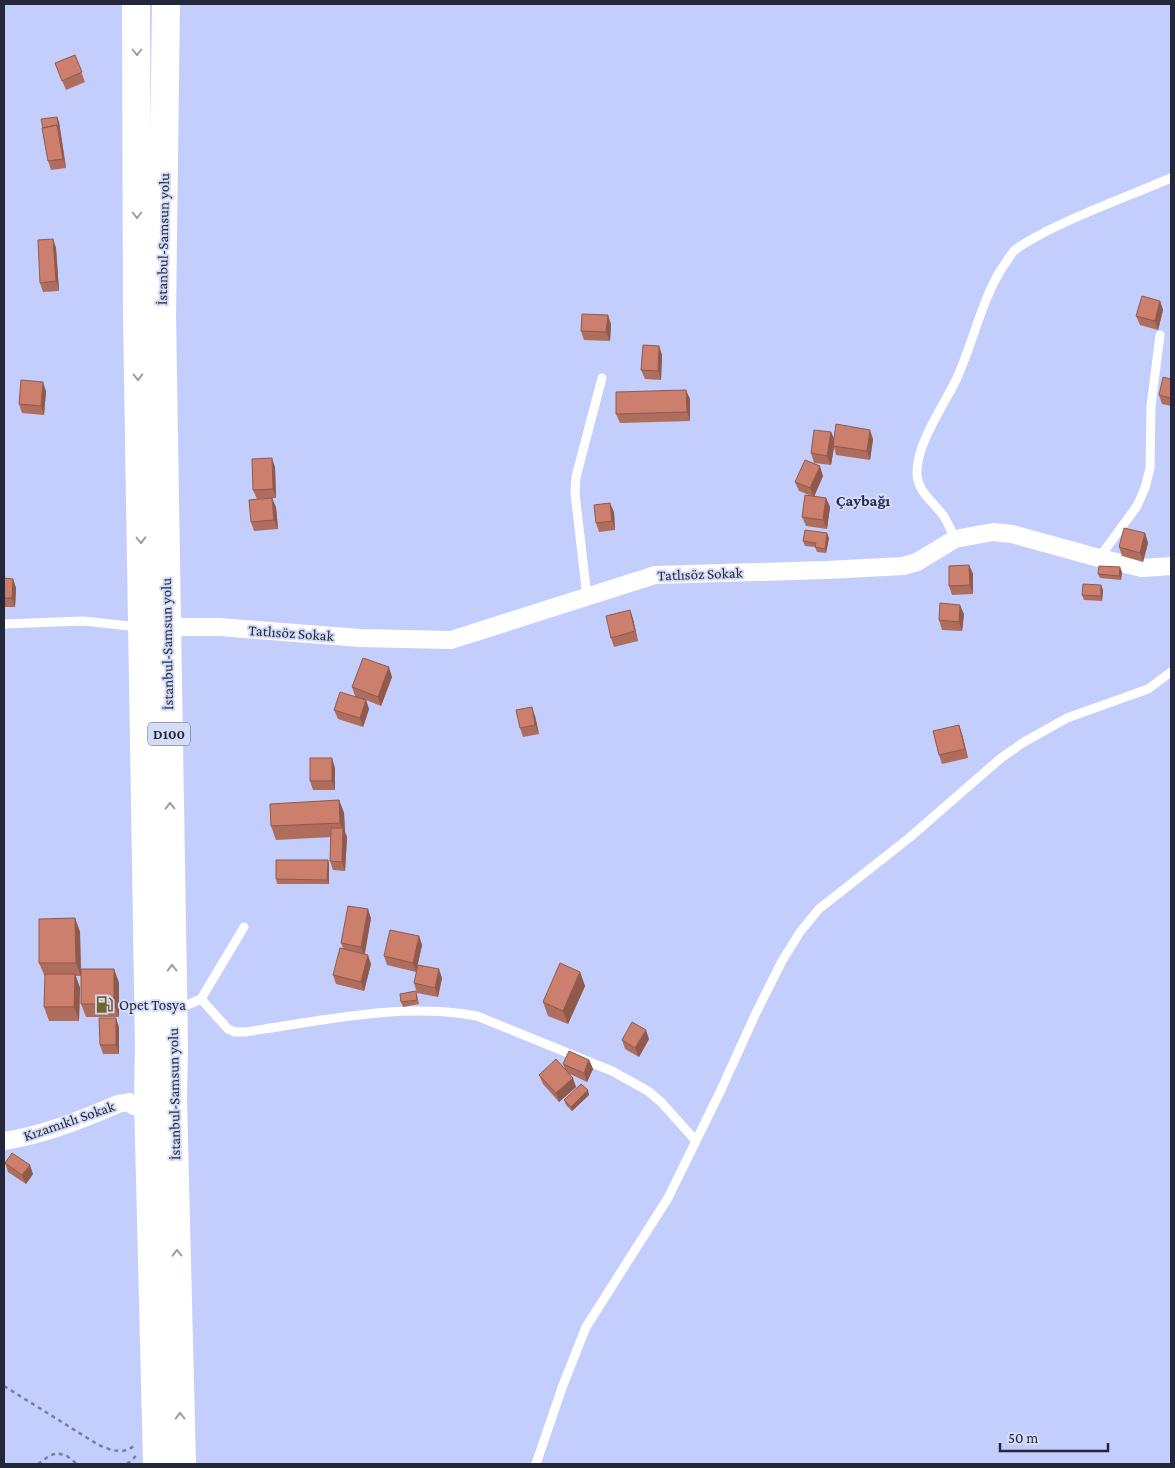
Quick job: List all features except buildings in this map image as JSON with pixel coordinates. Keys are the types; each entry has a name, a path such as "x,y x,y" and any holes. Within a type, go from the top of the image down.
{"highway":[{"name":"İstanbul-Samsun yolu","path":"136,4 137,316 155,627 173,1011 173,1098 182,1464"},
{"name":"İstanbul-Samsun yolu","path":"157,1464 148,1098 166,4"}],"street":[{"name":"Tatlısöz Sokak","path":"155,627 219,627 360,638 451,640 655,575 903,566 917,562 955,539 993,532 1012,534 1142,568 1171,566"},
{"name":"Kızamıklı Sokak","path":"4,1141 26,1138 59,1128 118,1104 129,1102 134,1106"}],"lane":[{"path":"955,539 948,522 922,491 917,475 919,458 930,427 956,379 988,296 1001,269 1014,252 1029,241 1064,222 1171,178"},
{"path":"1099,558 1137,506 1145,488 1150,468 1151,406 1160,335"},
{"path":"587,597 575,493 576,477 602,378"},
{"path":"4,624 83,621 155,627"},
{"path":"536,1464 563,1385 586,1327 668,1198 782,960 800,932 819,909 909,838 1016,747 1067,718 1148,690 1171,672"},
{"path":"173,1011 202,999 244,927"},
{"path":"202,999 228,1029 235,1032 387,1012 424,1010 478,1016 612,1071 648,1091 661,1102 696,1140"}],"path":[{"path":"4,1386 108,1450 126,1450 132,1448 138,1441"},
{"path":"38,1464 57,1453 67,1456 77,1464"}],"place":[{"name":"Opet Tosya","path":"105,1005"}],"district":[{"name":"Çaybağı","path":"863,500"}]}
